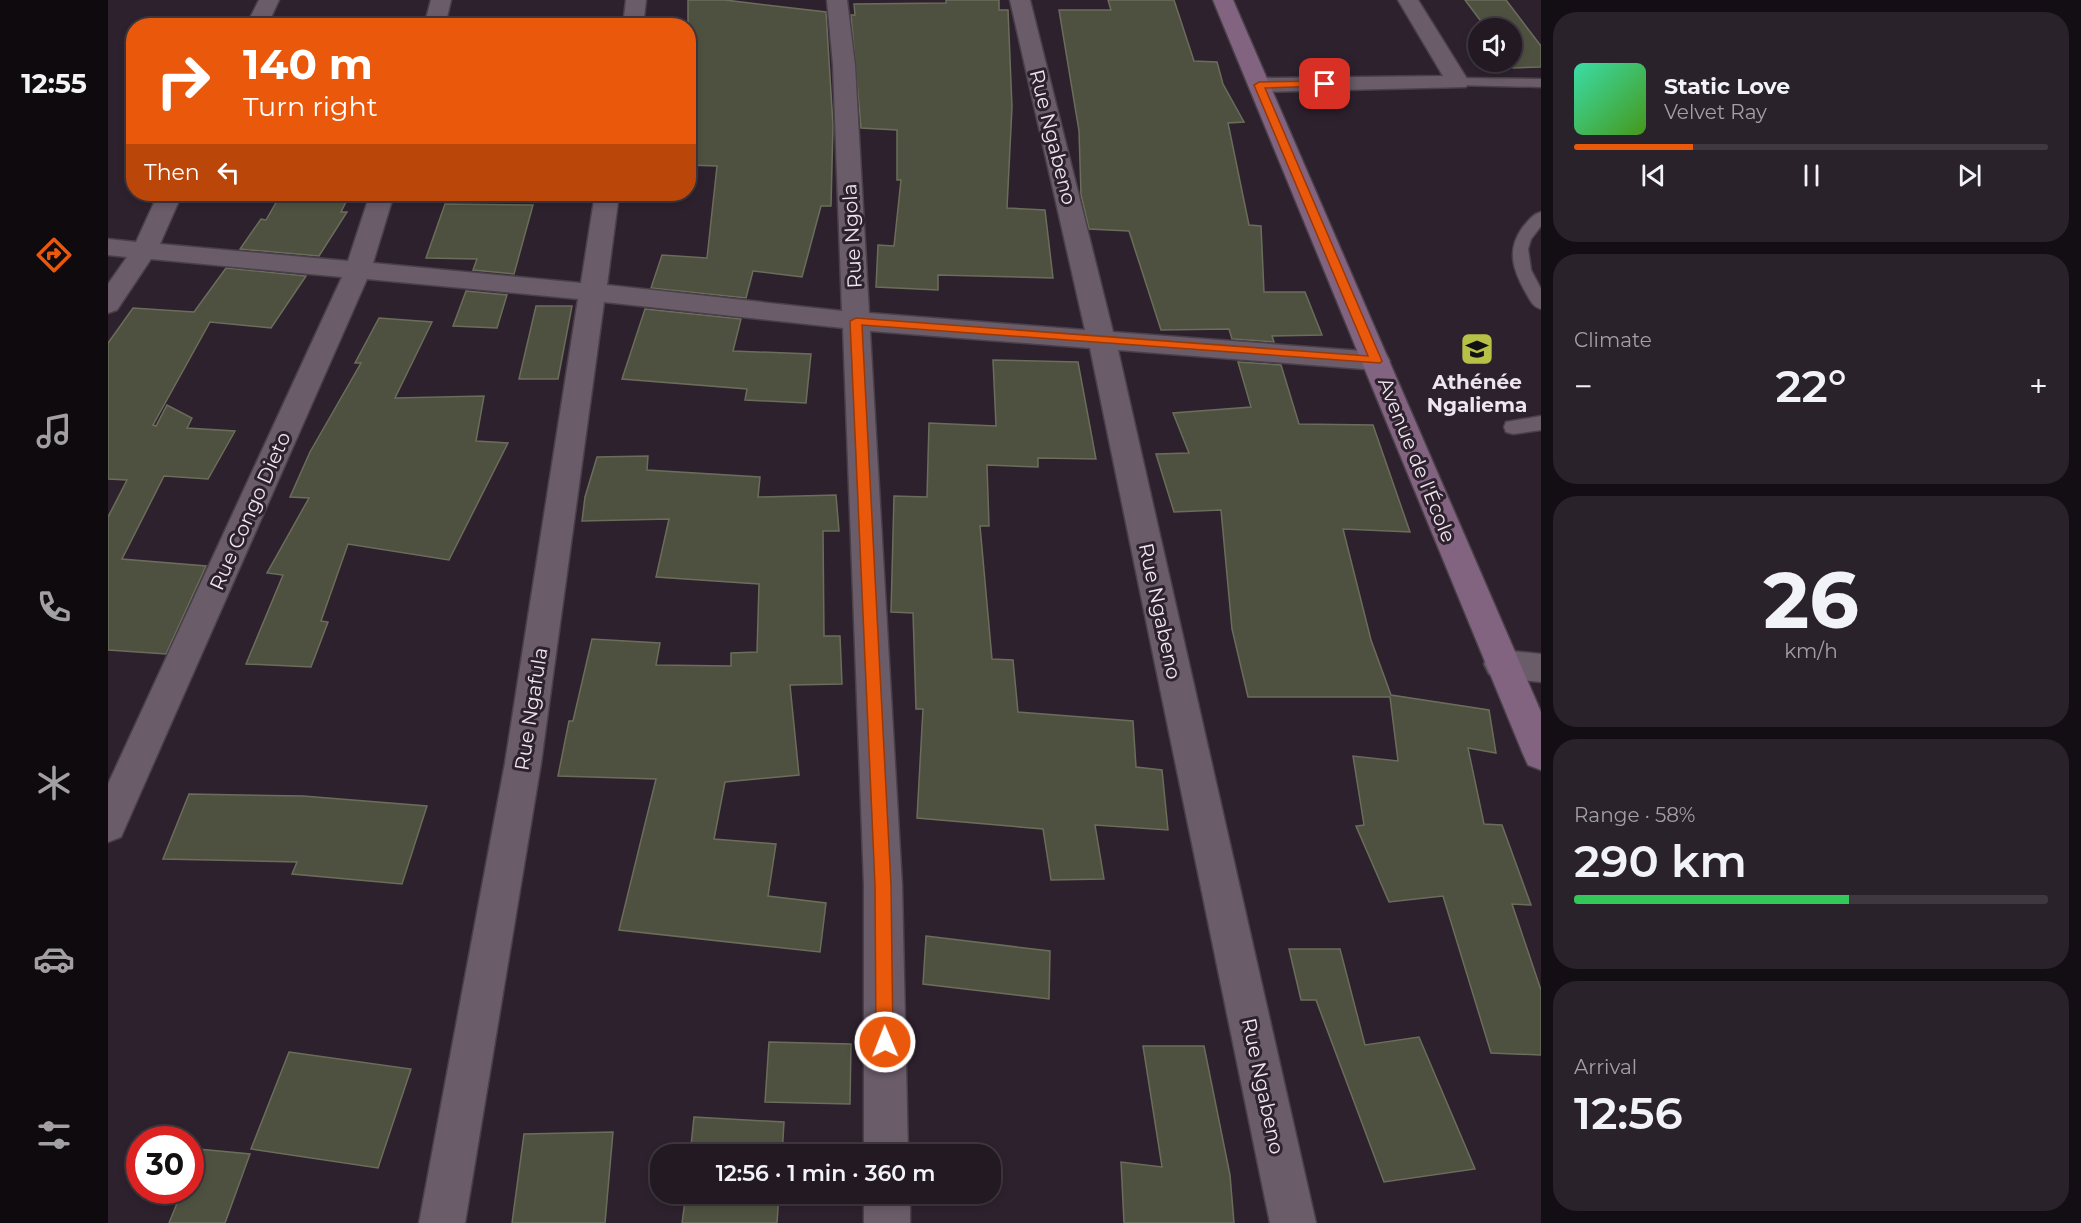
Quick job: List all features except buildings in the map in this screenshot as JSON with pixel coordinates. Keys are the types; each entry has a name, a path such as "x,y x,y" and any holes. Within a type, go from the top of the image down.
{"main road":[{"name":"Avenue de l'École","path":"1223,0 1501,664 1541,753"}],"street":[{"path":"260,18 269,0"},
{"path":"436,18 441,0"},
{"path":"634,18 636,0"},
{"name":"Rue Ngola","path":"837,0 844,65 883,885 886,1144"},
{"name":"Rue Ngabeno","path":"1020,0 1102,342 1293,1223"},
{"path":"1408,0 1458,82"},
{"path":"1259,85 1458,82"},
{"path":"108,304 144,251 167,201"},
{"name":"Rue Congo Dieto","path":"108,825 358,270 380,201"},
{"name":"Rue Ngafula","path":"442,1223 523,763 606,201"},
{"path":"108,247 592,292 856,321 1102,342 1376,361"},
{"path":"1501,664 1541,668"},
{"path":"887,1204 887,1223"}],"lane":[{"path":"1458,82 1541,83"},
{"path":"1541,217 1528,229 1518,250 1523,271 1541,304"},
{"path":"1513,427 1541,423"}],"place":[{"name":"Athénée Ngaliema","path":"1477,349"}],"route":[{"path":"885,1042 883,885 856,321 1102,342 1376,361 1259,85 1325,84"}]}
